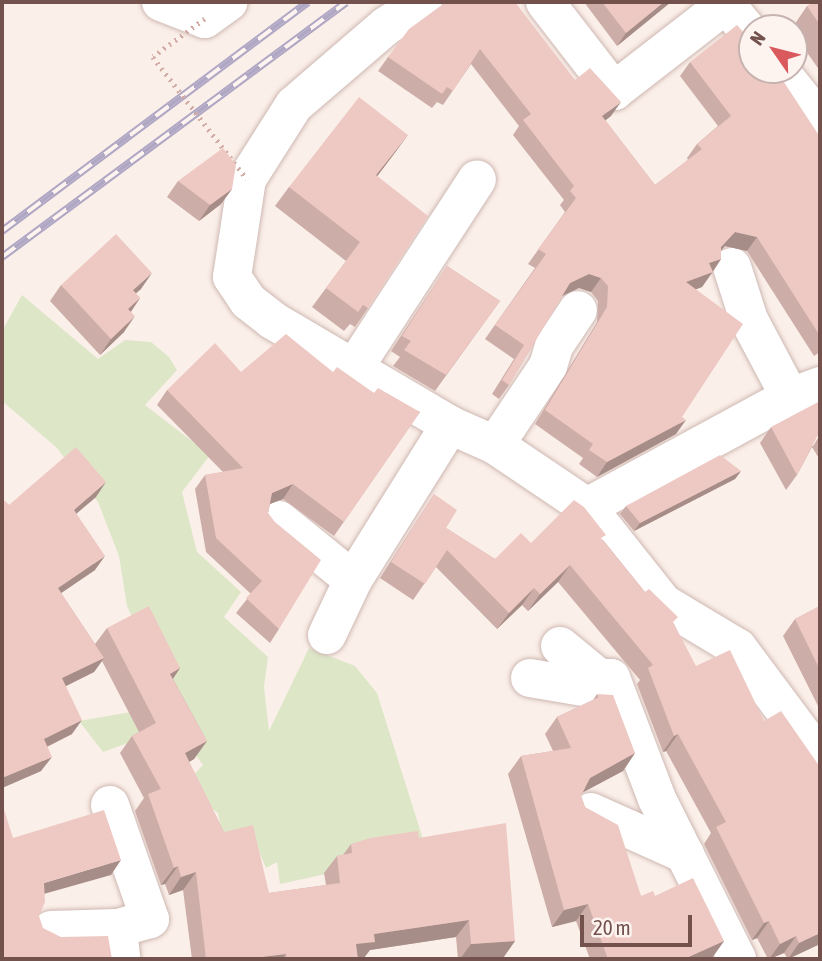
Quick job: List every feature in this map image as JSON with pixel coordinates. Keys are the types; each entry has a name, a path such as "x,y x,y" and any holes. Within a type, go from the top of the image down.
{"street":[{"path":"161,2 216,10"},
{"path":"423,2 386,26 294,105 247,179 232,277 248,301 272,320 450,425 495,444 587,507 663,603 738,648 820,758"},
{"path":"545,2 614,91 726,4 738,19"},
{"path":"790,84 820,121"},
{"path":"354,368 477,179"},
{"path":"587,507 805,392 749,320 733,267"},
{"path":"495,444 548,366 554,346 578,310"},
{"path":"327,635 353,580 450,425"},
{"path":"279,520 353,580"},
{"path":"560,646 599,678 611,678 619,693 657,799 737,959"},
{"path":"530,678 619,693"},
{"path":"51,930 119,944 150,919 110,805"},
{"path":"591,812 685,854"}],"path":[{"path":"216,10 153,57 247,179"}],"green space":[{"path":"22,295 98,359 125,340 151,342 169,357 177,370 145,405 210,455 182,492 197,552 241,592 224,617 268,657 264,687 269,731 309,648 355,666 377,693 427,852 280,884 277,862 266,868 252,835 223,840 218,813 182,787 203,765 175,726 103,752 79,721 171,705 127,606 119,556 98,502 56,447 2,401 2,331"}],"building":[{"path":"446,2 515,2 575,80 590,68 621,102 602,116 655,185 702,149 697,144 731,116 690,62 737,25 738,84 785,84 820,137 820,336 757,237 735,232 721,247 721,259 709,263 713,272 686,282 743,324 682,417 686,420 607,462 589,450 593,444 545,410 607,307 608,286 601,278 589,274 570,283 509,385 502,380 524,345 495,325 546,254 538,249 576,198 570,191 574,186 523,120 531,114 480,49 453,91 447,87 442,94 388,57 409,29"},
{"path":"602,2 664,2 626,33"},
{"path":"820,2 820,25 807,6"},
{"path":"359,97 408,135 376,175 428,216 368,308 363,305 358,312 326,288 360,242 289,187"},
{"path":"223,148 236,165 232,189 210,205 178,181"},
{"path":"116,234 152,273 133,290 140,298 128,309 135,316 111,339 61,285"},
{"path":"447,266 500,301 446,375 404,350 411,341 402,336"},
{"path":"286,334 333,372 337,367 374,393 378,388 420,412 344,522 293,484 272,493 268,513 321,560 279,629 246,598 262,581 216,538 205,475 243,468 167,390 215,343 241,372"},
{"path":"820,401 820,431 797,475 771,427"},
{"path":"76,447 106,482 74,510 105,556 58,588 104,658 62,678 82,720 44,739 52,757 2,778 2,499 9,505"},
{"path":"720,455 741,471 640,523 626,506"},
{"path":"434,494 457,510 446,528 495,559 521,533 531,543 574,500 584,507 606,535 601,538 645,592 649,589 678,617 673,622 696,666 730,650 764,721 781,711 820,767 820,933 799,943 796,936 780,944 769,921 764,923 716,827 726,822 678,734 674,736 648,668 653,665 570,565 540,594 534,588 509,613 447,550 425,584 391,562"},
{"path":"149,606 180,668 170,674 207,741 185,753 224,832 253,825 269,893 340,883 337,856 352,853 351,844 370,838 418,831 419,838 506,823 515,941 471,944 469,920 374,934 375,942 356,944 358,959 287,959 286,954 245,959 206,959 196,872 181,877 178,866 174,868 148,794 161,789 132,736 156,723 107,628"},
{"path":"820,606 820,670 795,619"},
{"path":"597,694 613,695 635,753 590,778 581,796 585,807 618,825 641,896 653,891 655,896 693,878 724,941 684,959 608,959 588,904 564,910 521,756 571,748 557,717 599,697"},
{"path":"2,803 13,838 104,810 121,860 44,883 45,902 39,916 43,928 61,937 108,936 112,959 2,959"}],"railway":[{"path":"2,231 308,2"},
{"path":"2,257 346,2"}]}
